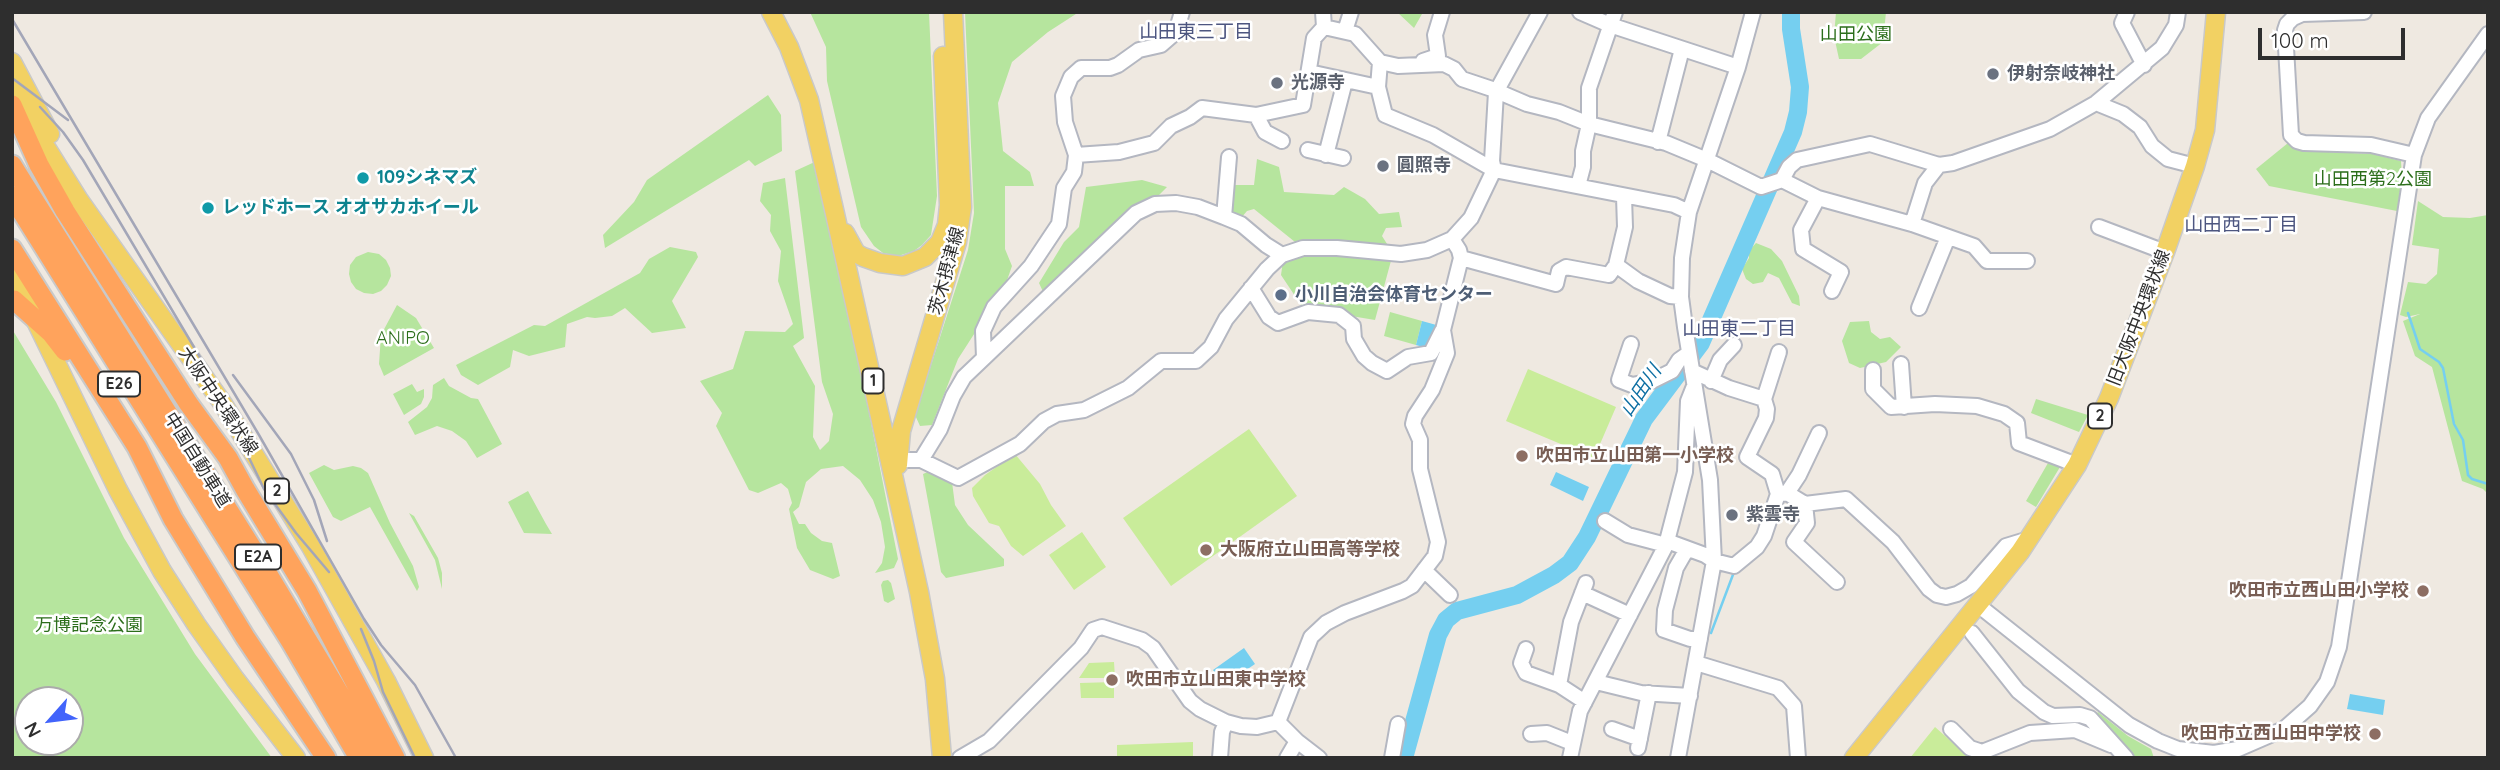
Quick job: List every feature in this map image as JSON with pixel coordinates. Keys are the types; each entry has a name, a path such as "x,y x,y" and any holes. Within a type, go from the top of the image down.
{"highway":[{"path":"12,105 39,165 65,211 188,402 228,458 307,591 395,758"},
{"name":"E2A","path":"12,148 106,301 134,358"},
{"name":"中国自動車道","path":"12,165 312,645 378,758"},
{"name":"中国自動車道","path":"12,196 291,642 359,758"},
{"name":"E26","path":"12,221 118,383 213,517"},
{"path":"12,248 137,447 173,519"},
{"path":"13,298 67,354 252,648 326,758"}],"main road":[{"name":"茨木摂津線","path":"771,12 789,47 809,100 896,482 934,679 942,758"},
{"name":"茨木摂津線","path":"835,214 856,253 880,262 903,265 925,257 940,242 947,225 949,205 941,12"},
{"name":"茨木摂津線","path":"896,482 901,431 957,242 962,207 953,12"},
{"name":"旧大阪中央環状線","path":"1854,758 2029,539 2077,465 2109,398 2195,166 2205,130 2216,12"},
{"path":"12,62 106,240"},
{"name":"大阪中央環状線","path":"12,93 106,240 223,404 310,545 386,681 424,758"},
{"path":"12,272 130,512 178,597 252,702 296,758"},
{"path":"13,298 82,418"}],"street":[{"path":"985,358 983,331 994,307 1031,267 1059,224 1063,188 1074,174 1076,155 1065,122 1063,96 1071,77 1081,68 1110,68 1139,50 1161,45 1176,33 1182,12"},
{"path":"1345,31 1351,12"},
{"path":"1415,64 1438,56 1435,35 1442,12"},
{"path":"899,460 921,460 958,478 1020,444 1044,421 1057,414 1084,410 1128,388 1161,360 1196,361 1211,347 1226,319 1251,288 1282,255 1303,248 1401,254 1427,250 1452,239 1471,218 1494,170 1492,161 1496,92 1540,12"},
{"path":"1580,12 1612,19 1682,49 1738,67"},
{"path":"1678,758 1714,561 1710,481 1687,352 1681,297 1682,258 1689,212 1738,67 1753,12"},
{"path":"2127,12 2122,23 2144,65"},
{"path":"1076,155 1119,152 1154,143 1171,126 1191,117 1202,107 1256,115 1303,105 1314,38 1323,19 1355,34 1380,62 1398,66 1444,64 1454,69 1462,79 1589,124 1658,142 1707,160 1761,187 1782,180 1789,167 1797,160 1870,144 1940,165 1953,163 2050,129 2096,103 2162,48 2176,24 2178,12"},
{"path":"2364,12 2302,14 2287,24 2288,125 2291,135 2304,143 2371,145 2414,155"},
{"path":"1578,186 1589,124 1589,88 1612,19"},
{"path":"1978,606 2164,751 2238,750 2272,736 2294,722 2310,706 2327,682 2336,660 2343,625 2414,155 2433,109 2488,34"},
{"path":"1658,142 1682,49"},
{"path":"1380,62 1378,87 1385,115 1433,135 1494,170 1674,205 1689,212"},
{"path":"1309,72 1378,87"},
{"path":"1326,155 1338,128 1345,81"},
{"path":"2096,103 2123,114 2140,127 2152,146 2168,159 2195,166"},
{"path":"1256,115 1265,132 1282,141"},
{"path":"1308,150 1343,159"},
{"path":"1224,217 1229,157"},
{"path":"1912,224 1925,183 1940,165"},
{"path":"1782,180 1818,198 1912,224 1974,246 1987,261 2027,261"},
{"path":"1461,258 1556,284 1559,271 1566,267 1609,275 1616,265 1625,227 1624,197"},
{"path":"1818,198 1801,230 1803,249 1841,272 1832,291"},
{"path":"921,460 940,429 964,377 1136,213 1155,204 1176,203 1198,207 1241,224 1282,255"},
{"path":"2099,227 2165,252"},
{"path":"1919,307 1948,237"},
{"path":"1251,288 1269,317 1278,323 1308,312 1339,315 1353,326 1354,339 1364,356 1387,371 1408,357 1431,353 1443,330 1461,258 1452,239"},
{"path":"1616,265 1638,281 1670,296 1681,297"},
{"path":"1278,722 1311,637 1326,623 1345,613 1412,586 1435,555 1438,542 1420,469 1420,440 1413,424 1415,416 1432,390 1447,353 1443,330"},
{"path":"1631,344 1619,380 1632,384 1652,381 1672,371 1687,352"},
{"path":"1711,381 1720,360 1734,345"},
{"path":"1779,352 1764,400 1766,418 1747,457 1772,474 1783,493 1805,503 1846,499 1893,542 1929,589 1946,597 1971,586 2006,546 2029,539"},
{"path":"1901,365 1904,407"},
{"path":"1872,370 1873,389 1891,407 1936,404 1977,406 2004,414 2017,423 2019,443 2077,465"},
{"path":"1693,378 1711,381 1764,400"},
{"path":"1531,734 1547,733 1571,751 1580,711 1667,543 1685,472 1688,401 1693,378"},
{"path":"1605,521 1628,535 1667,543 1734,566 1758,547 1783,493 1799,475 1819,433"},
{"path":"1805,503 1806,533 1794,542 1813,567 1837,582"},
{"path":"1686,549 1676,568 1665,610 1664,630 1690,639 1700,639"},
{"path":"1424,570 1450,595"},
{"path":"1559,685 1571,622 1584,588 1630,615"},
{"path":"1946,597 1956,611"},
{"path":"960,758 989,741 1081,648 1093,631 1102,627 1142,639 1153,648 1190,701 1200,709 1241,726 1257,727 1278,722"},
{"path":"1972,633 2018,691 2053,716 2080,715 2090,718 2121,752"},
{"path":"1520,657 1526,673 1559,685 1585,702"},
{"path":"1696,663 1778,688 1794,706 1798,758"},
{"path":"1596,681 1649,693 1690,696"},
{"path":"1612,729 1639,743 1649,693"},
{"path":"1220,758 1222,732 1226,722"},
{"path":"1278,722 1319,758"},
{"path":"1392,758 1398,724"},
{"path":"1951,729 1970,748 1982,752 2030,733 2075,730 2121,752"},
{"path":"1287,758 1297,741"}],"green space":[{"path":"810,12 929,12 937,196 931,235 914,251 898,256 883,253 874,246 861,227 827,81 826,47"},
{"path":"965,12 1079,12 1048,32 1012,62 998,103 1003,151 1030,172 1034,186 1005,186 1005,249 1012,266 1005,286 958,359 932,425 920,426 915,415 968,250 974,213"},
{"path":"1397,12 1421,12 1422,14 1414,28"},
{"name":"山田公園","path":"1836,12 1886,12 1883,42 1861,59 1839,59 1834,36"},
{"path":"768,95 781,115 782,151 755,166 749,160 605,248 603,235 634,202 647,180"},
{"name":"山田西第2公園","path":"2288,143 2295,149 2306,151 2373,154 2401,161 2402,178 2397,211 2269,186 2256,169"},
{"path":"1257,159 1279,167 1284,192 1334,195 1344,187 1365,199 1379,214 1399,212 1402,227 1386,228 1382,236 1389,247 1295,242 1254,209 1247,211 1241,218 1230,215 1235,185 1254,185"},
{"path":"819,160 898,559 894,568 875,573 882,563 885,547 881,522 873,500 860,480 843,466 821,469 806,482 799,507 793,512 799,524 805,524 811,533 822,541 832,543 840,576 833,579 810,570 797,548 788,489 781,483 758,493 749,490 716,426 722,413 700,381 733,369 745,331 785,332 793,324 778,281 781,251 770,231 771,215 760,201 763,183 785,178 804,338 793,346 815,386 813,437 820,450 829,441 833,414 822,382 795,171"},
{"path":"1142,180 1167,187 1154,200 1135,205 1121,217 1045,296 1039,283 1064,242 1079,227 1086,187"},
{"path":"2418,201 2443,217 2470,218 2488,215 2488,494 2483,489 2462,481 2432,367 2415,356 2403,321 2420,314 2406,317 2400,315 2408,282 2426,284 2437,274 2439,249 2412,245"},
{"path":"1756,243 1771,249 1782,261 1799,296 1800,306 1792,303 1779,278 1768,273 1763,282 1753,284 1746,279 1742,269 1749,258 1749,251"},
{"path":"670,247 696,252 698,257 672,301 686,328 652,333 625,308 612,316 587,317 567,324 565,347 529,356 513,350 510,367 478,385 461,375 456,365 534,325 545,326 640,273 649,259"},
{"path":"368,252 379,254 386,260 391,276 381,291 373,294 356,289 349,274 350,265 356,257"},
{"path":"1303,253 1392,257 1375,320 1303,308 1281,275 1283,261"},
{"name":"ANIPO","path":"397,305 416,318 434,348 384,376 379,364 381,335"},
{"path":"1390,312 1422,321 1416,345 1384,336"},
{"path":"1869,321 1871,332 1880,339 1890,337 1901,347 1886,362 1860,368 1849,363 1842,341 1850,322"},
{"name":"万博記念公園","path":"12,329 56,402 124,538 195,654 272,758 12,758"},
{"path":"1528,369 1616,407 1594,458 1506,421"},
{"path":"444,378 449,386 478,399 502,444 477,458 466,441 452,431 437,426 415,435 408,422 427,407 432,398 433,385"},
{"path":"412,384 417,392 424,389 424,397 421,404 404,415 393,394"},
{"path":"2036,399 2088,415 2079,432 2031,413"},
{"path":"1249,429 1297,496 1171,586 1123,518"},
{"path":"1015,454 1040,484 1066,526 1023,556 1011,546 999,526 989,523 973,496 972,488 985,475"},
{"path":"2048,463 2060,467 2036,507 2026,501"},
{"path":"324,465 334,470 353,466 368,473 413,566 419,587 417,591 370,507 341,521 333,517 309,473"},
{"path":"930,471 952,482 955,505 968,525 1004,559 1004,566 946,578 941,572 923,474"},
{"path":"528,491 552,534 524,533 508,502"},
{"path":"409,513 414,516 438,558 442,589 435,560"},
{"path":"1082,532 1106,567 1074,590 1049,555"},
{"path":"888,580 895,599 888,603 884,601 881,585"},
{"path":"1114,662 1115,678 1079,678 1089,663"},
{"path":"1114,682 1114,698 1081,698 1080,683"},
{"path":"2098,712 2128,736 2151,749 2154,758 2133,758 2094,717"},
{"path":"1935,727 1970,758 1910,758"},
{"path":"1193,742 1193,758 1117,758 1117,745"}],"water":[{"path":"1422,321 1440,326 1430,349 1416,345"},
{"path":"1556,472 1589,487 1583,501 1550,485"},
{"path":"1244,648 1255,664 1224,685 1213,670"},
{"path":"2350,694 2385,700 2383,715 2347,709"}],"waterway":[{"name":"山田川","path":"1404,758 1438,635 1446,620 1457,611 1517,595 1570,563 1587,537 1644,419 1701,343 1793,132 1800,87 1791,12"},
{"path":"2408,313 2420,349 2443,368 2454,424 2463,440 2468,475 2488,484"},
{"path":"1711,633 1734,572"}],"railway":[{"path":"12,19 259,435 364,619 381,645 415,685 456,758"},
{"path":"12,78 68,120"},
{"path":"40,107 63,132 83,160 204,364 264,489 329,572"},
{"path":"233,375 291,454 314,500 327,541"},
{"path":"361,629 383,692 415,758"}],"place":[{"name":"伊射奈岐神社","path":"1993,74"},
{"name":"光源寺","path":"1277,83"},
{"name":"圓照寺","path":"1383,166"},
{"name":"109シネマズ","path":"363,178"},
{"name":"レッドホース オオサカホイール","path":"208,208"},
{"name":"小川自治会体育センター","path":"1281,295"},
{"name":"吹田市立山田第一小学校","path":"1522,456"},
{"name":"紫雲寺","path":"1732,515"},
{"name":"大阪府立山田高等学校","path":"1206,550"},
{"name":"吹田市立西山田小学校","path":"2423,591"},
{"name":"吹田市立山田東中学校","path":"1112,680"},
{"name":"吹田市立西山田中学校","path":"2375,734"}],"district":[{"name":"山田東三丁目","path":"1196,32"},
{"name":"山田西二丁目","path":"2241,225"},
{"name":"山田東二丁目","path":"1739,329"}]}
